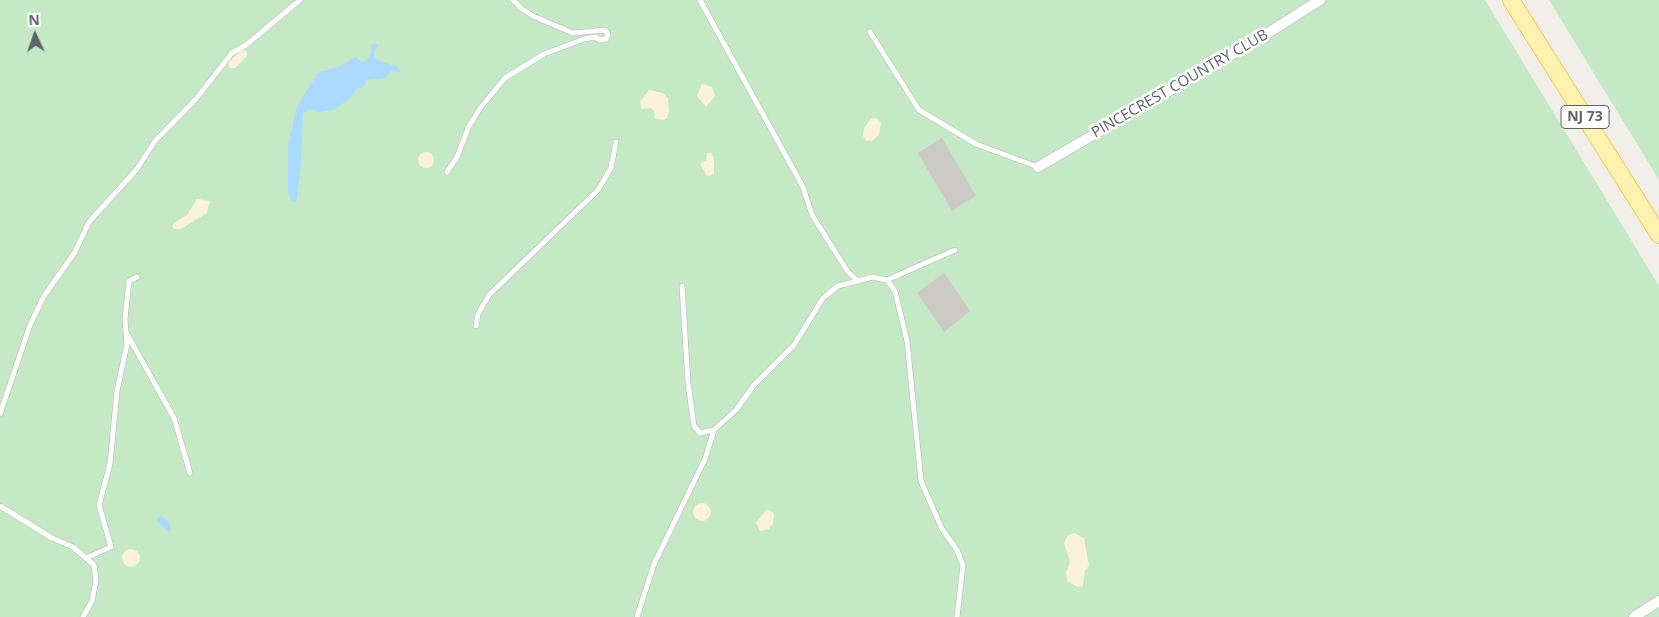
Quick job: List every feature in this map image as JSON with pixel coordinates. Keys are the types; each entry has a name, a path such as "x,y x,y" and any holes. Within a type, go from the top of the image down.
{"main road":[{"name":"NJ 73","path":"1511,0 1659,235"}],"street":[{"name":"PINCECREST COUNTRY CLUB","path":"1038,166 1260,38 1320,0"},
{"path":"1634,617 1659,601"}],"lane":[{"path":"288,10 295,0"},
{"path":"0,414 30,325 44,296 75,252 89,222 138,169 155,140 195,100 232,53 246,45 300,0"},
{"path":"447,172 457,157 469,126 481,107 505,78 544,54 569,44 595,37 600,40 606,39 608,34 605,30 573,33 542,21 522,10 513,0"},
{"path":"700,0 803,187 812,215 848,272 858,281"},
{"path":"870,32 919,110 976,144 1038,166"},
{"path":"476,326 478,314 489,295 598,190 611,168 616,142"},
{"path":"682,286 688,383 694,426 700,433 714,430 736,410 754,385 794,345 823,298 838,286 872,277 887,280 954,250"},
{"path":"86,558 111,548 98,504 110,464 117,391 127,344 125,319 129,282 137,277"},
{"path":"887,280 895,291 906,341 921,481 942,529 957,550 963,566 957,617"},
{"path":"126,334 174,418 190,473"},
{"path":"637,617 654,564 705,459 714,430"},
{"path":"0,506 52,538 73,547 94,565 96,581 92,601 83,617"}],"green space":[{"path":"0,0 1485,0 1659,286 1659,617 0,617"},
{"path":"1549,0 1659,0 1659,180"}],"sand":[{"path":"242,50 247,51 247,56 235,68 230,68 228,62"},
{"path":"702,84 712,87 715,96 706,107 697,96"},
{"path":"649,90 663,93 668,98 669,111 667,118 663,120 655,119 654,111 650,108 641,109 640,102"},
{"path":"876,118 881,122 879,135 872,141 866,140 863,136 864,128 871,119"},
{"path":"426,152 432,154 434,160 432,166 426,168 420,166 418,160 420,154"},
{"path":"707,153 711,153 714,158 714,173 710,176 707,176 700,164 706,160"},
{"path":"197,199 210,201 207,213 181,229 174,229 172,226 174,223 187,215"},
{"path":"702,503 708,506 711,512 708,518 702,521 696,518 693,512 696,506"},
{"path":"767,509 774,513 773,523 769,529 760,531 756,523"},
{"path":"1074,533 1084,538 1089,566 1085,570 1083,586 1078,587 1067,581 1066,573 1070,562 1064,543 1068,535"},
{"path":"127,549 135,549 140,554 138,565 127,567 122,562 122,554"}],"water":[{"path":"378,44 374,52 375,59 398,67 401,72 391,71 385,78 367,80 363,88 357,88 351,98 333,110 320,112 310,109 303,113 301,166 297,198 296,202 291,201 288,191 288,145 297,106 318,73 340,66 355,57 362,62 366,61 370,56 371,45"},
{"path":"160,516 167,520 171,529 169,532 156,520"}],"building":[{"path":"942,138 976,196 952,211 918,153"},
{"path":"944,273 970,311 944,332 917,293"}]}
